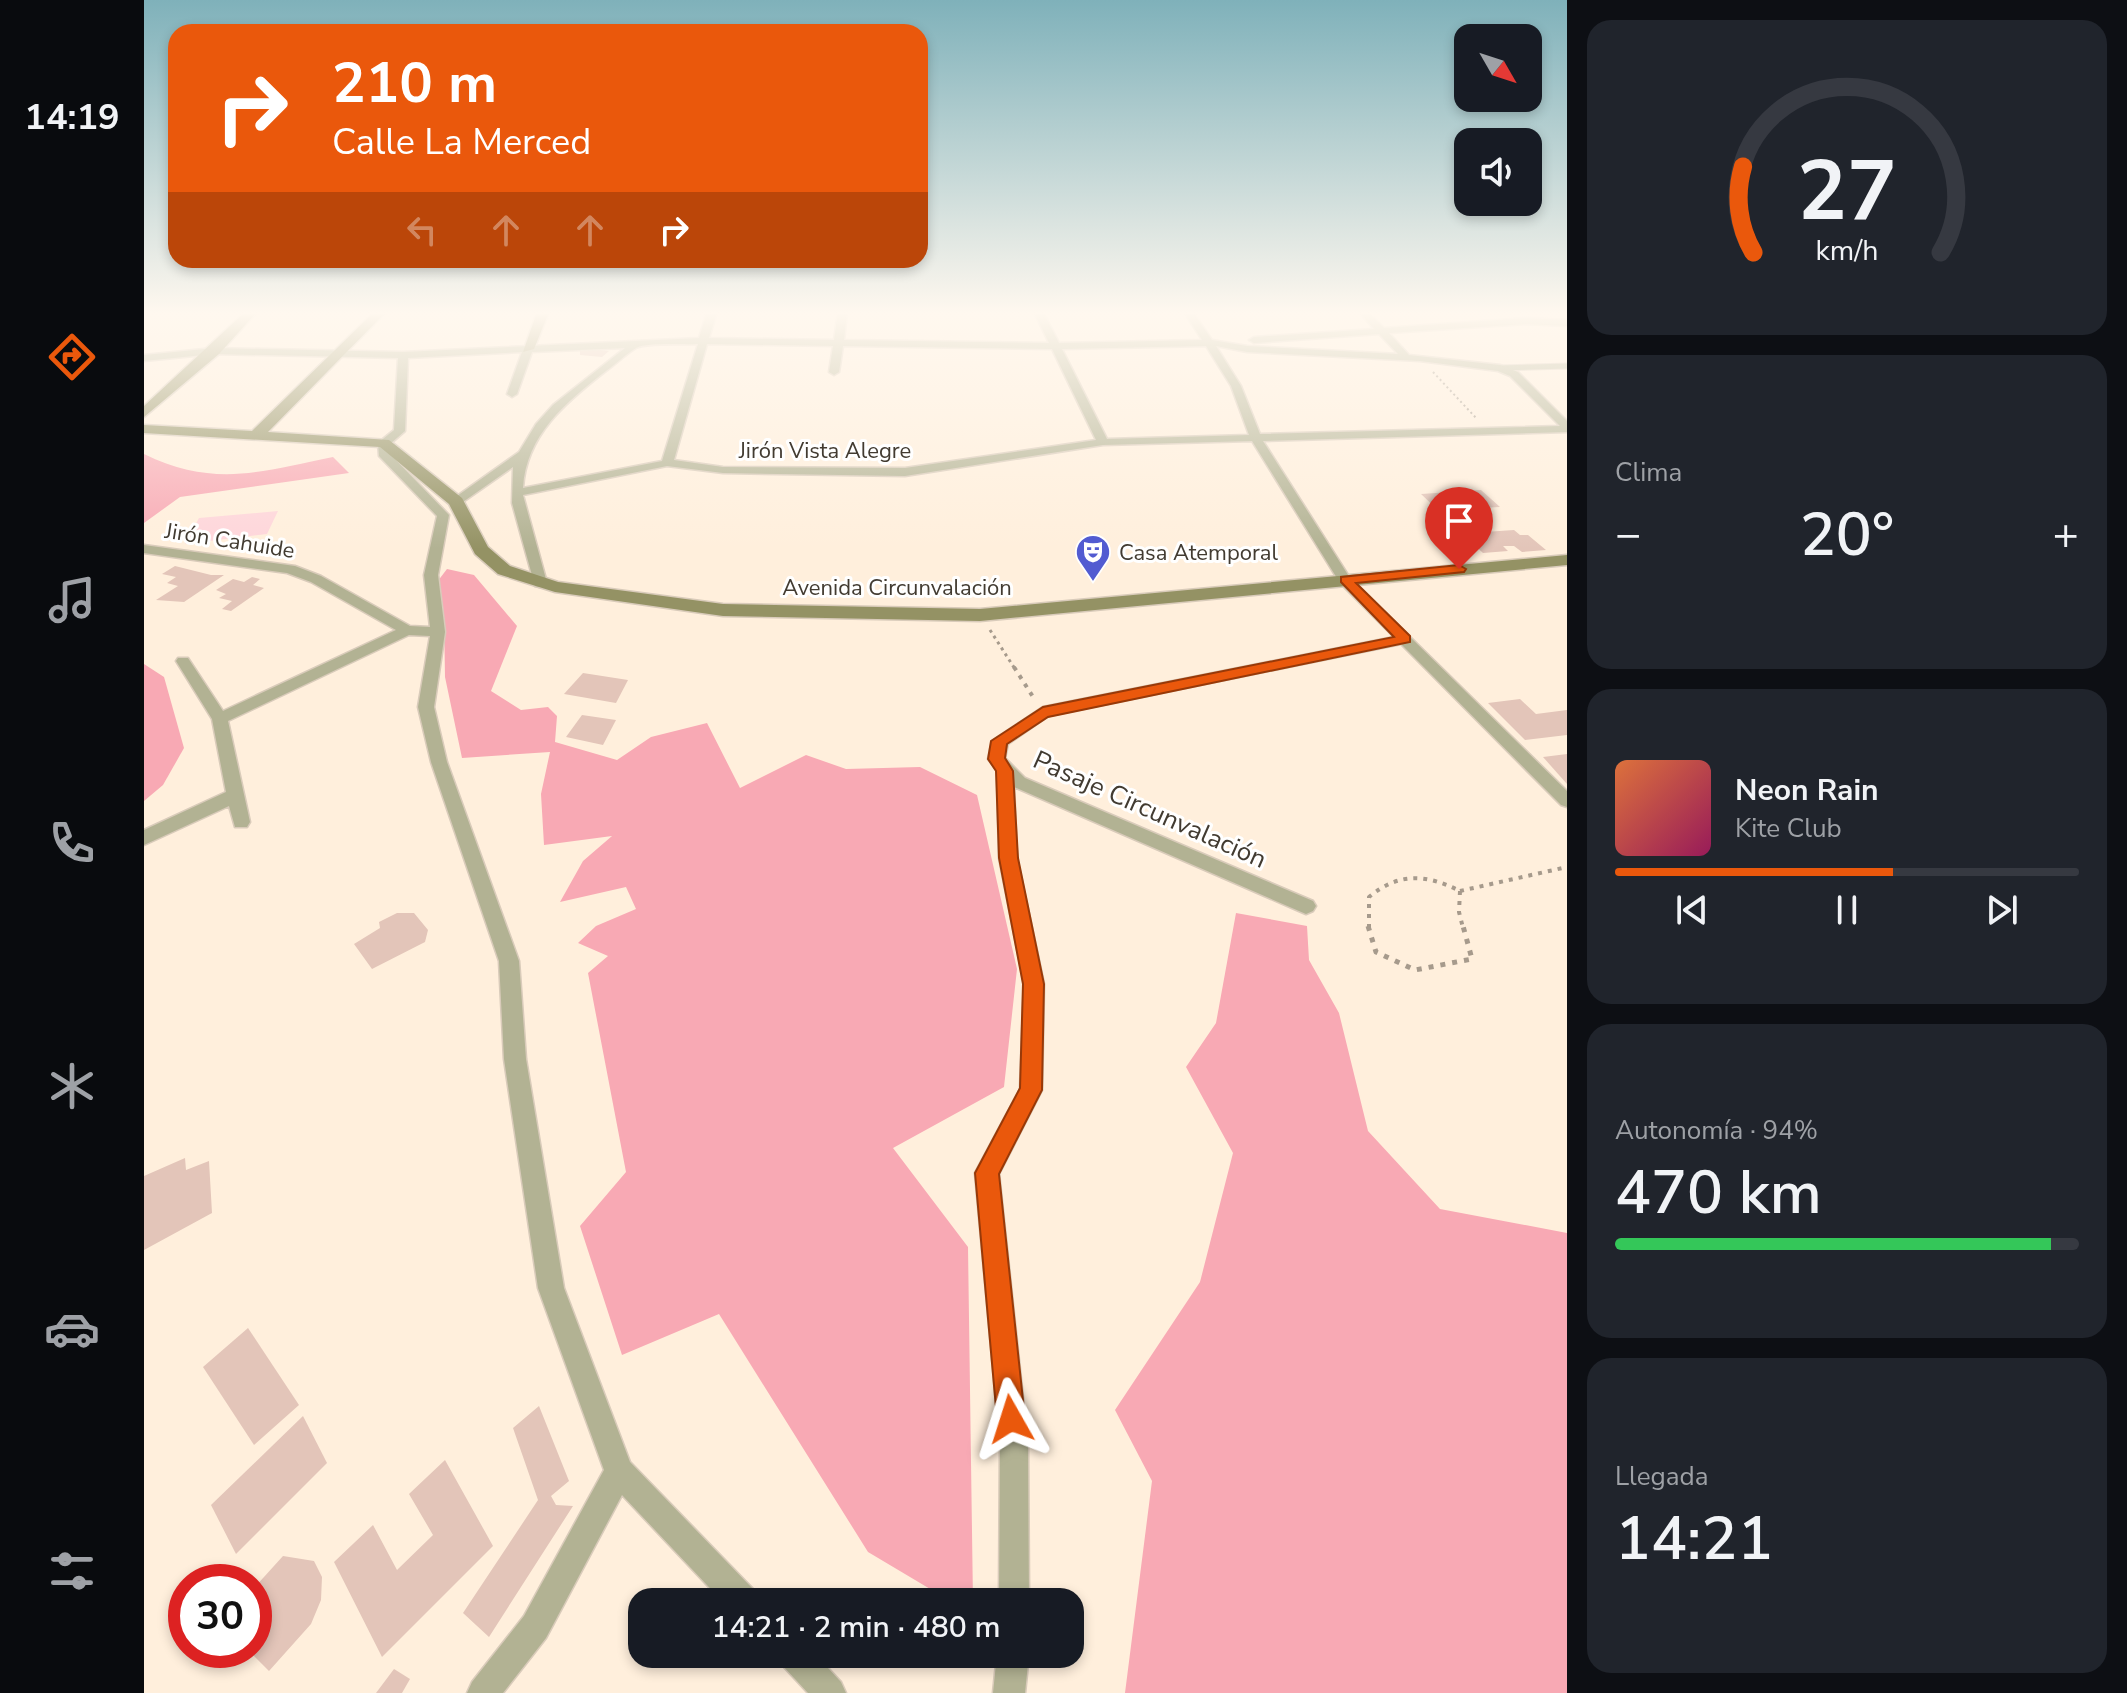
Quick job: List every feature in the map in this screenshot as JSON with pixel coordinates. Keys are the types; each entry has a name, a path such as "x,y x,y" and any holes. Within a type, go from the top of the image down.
{"main road":[{"path":"144,413 169,391"},
{"path":"255,436 301,391"},
{"path":"144,429 384,443"},
{"name":"Avenida Circunvalación","path":"384,443 456,501 481,550 504,570 540,583 723,610 980,615 1567,560"}],"street":[{"path":"401,391 399,431 384,443 385,456 443,515 431,575 438,632 426,707 439,762 509,961 515,1059 551,1288 619,1471 731,1588"},
{"path":"540,583 517,493 524,454 539,429 578,391"},
{"path":"667,463 689,391"},
{"path":"1079,391 1103,442"},
{"path":"1238,391 1256,439 1345,580 1567,801"},
{"path":"1531,391 1567,428"},
{"name":"Jirón Vista Alegre","path":"517,493 667,463 723,470 905,472 1103,442 1567,428"},
{"path":"456,501 524,454"},
{"name":"Jirón Cahuide","path":"144,549 290,569 316,579 407,630 438,632"},
{"path":"220,719 407,630"},
{"path":"1043,712 1405,639"},
{"path":"183,661 220,719 241,822"},
{"name":"Pasaje Circunvalación","path":"1043,712 1000,741 996,759 1019,782 1306,906"},
{"path":"1005,771 1008,858 1034,984 1031,1090 987,1173 1014,1445 1014,1588"},
{"path":"144,838 236,795"},
{"path":"483,1693 535,1627 619,1471"},
{"path":"806,1668 830,1693"},
{"path":"1009,1693 1012,1668"}],"path":[{"path":"1451,391 1486,429"},
{"path":"980,615 1043,712"},
{"path":"1460,891 1459,912 1472,959 1415,970 1376,952 1368,926 1369,897 1384,882 1414,874 1439,879 1460,891 1567,867"}],"shaded area":[{"path":"144,454 169,465 215,474 260,472 333,457 349,473 180,497 144,523"},
{"path":"278,511 267,534 185,544 199,518"},
{"path":"447,569 474,575 517,626 491,691 521,710 548,707 557,716 555,742 617,760 651,737 707,723 740,788 806,755 846,769 920,767 977,795 1017,969 1004,1087 893,1148 968,1247 973,1588 928,1588 868,1552 719,1314 622,1355 580,1226 626,1172 588,973 608,956 578,943 596,926 636,909 626,887 560,902 583,861 612,836 544,845 541,794 550,752 462,758 445,677 444,617 434,586"},
{"path":"144,664 164,677 184,748 163,785 144,801"},
{"path":"1236,913 1307,926 1309,960 1339,1013 1368,1131 1440,1209 1567,1233 1567,1693 1125,1693 1152,1481 1115,1410 1200,1282 1233,1153 1186,1067 1216,1023"}],"building":[{"path":"1481,490 1500,507 1480,508 1474,502 1452,504 1485,532 1514,530 1520,535 1528,535 1546,550 1522,552 1514,546 1503,546 1508,551 1483,553 1421,494"},
{"path":"175,566 224,575 184,602 156,600 178,586 167,583 176,577 162,574"},
{"path":"252,577 260,579 253,585 264,588 231,611 222,609 232,601 219,598 226,594 216,590 233,579 244,582"},
{"path":"583,673 628,680 616,703 564,694"},
{"path":"1520,699 1536,714 1567,710 1567,735 1525,740 1488,703"},
{"path":"582,715 616,720 603,745 566,737"},
{"path":"1567,754 1567,784 1543,757"},
{"path":"397,913 414,913 428,930 425,942 372,969 354,944 380,928 379,922"},
{"path":"185,1158 186,1170 209,1161 212,1213 144,1250 144,1176"},
{"path":"248,1328 299,1405 254,1445 203,1367"},
{"path":"539,1406 569,1481 551,1496 556,1505 573,1506 489,1637 463,1613 538,1500 513,1428"},
{"path":"303,1416 327,1463 236,1554 211,1505"},
{"path":"445,1460 493,1546 382,1657 334,1562 373,1525 397,1570 433,1535 409,1494"},
{"path":"283,1556 314,1561 322,1577 321,1600 311,1624 272,1668 272,1568"},
{"path":"394,1669 410,1679 402,1693 376,1693"}],"place":[{"name":"Casa Atemporal","path":"1093,583"}],"route":[{"path":"1011,1419 987,1173 1031,1090 1034,984 1008,858 1005,771 996,759 1000,741 1043,712 1405,639 1345,580 1459,569"}]}
